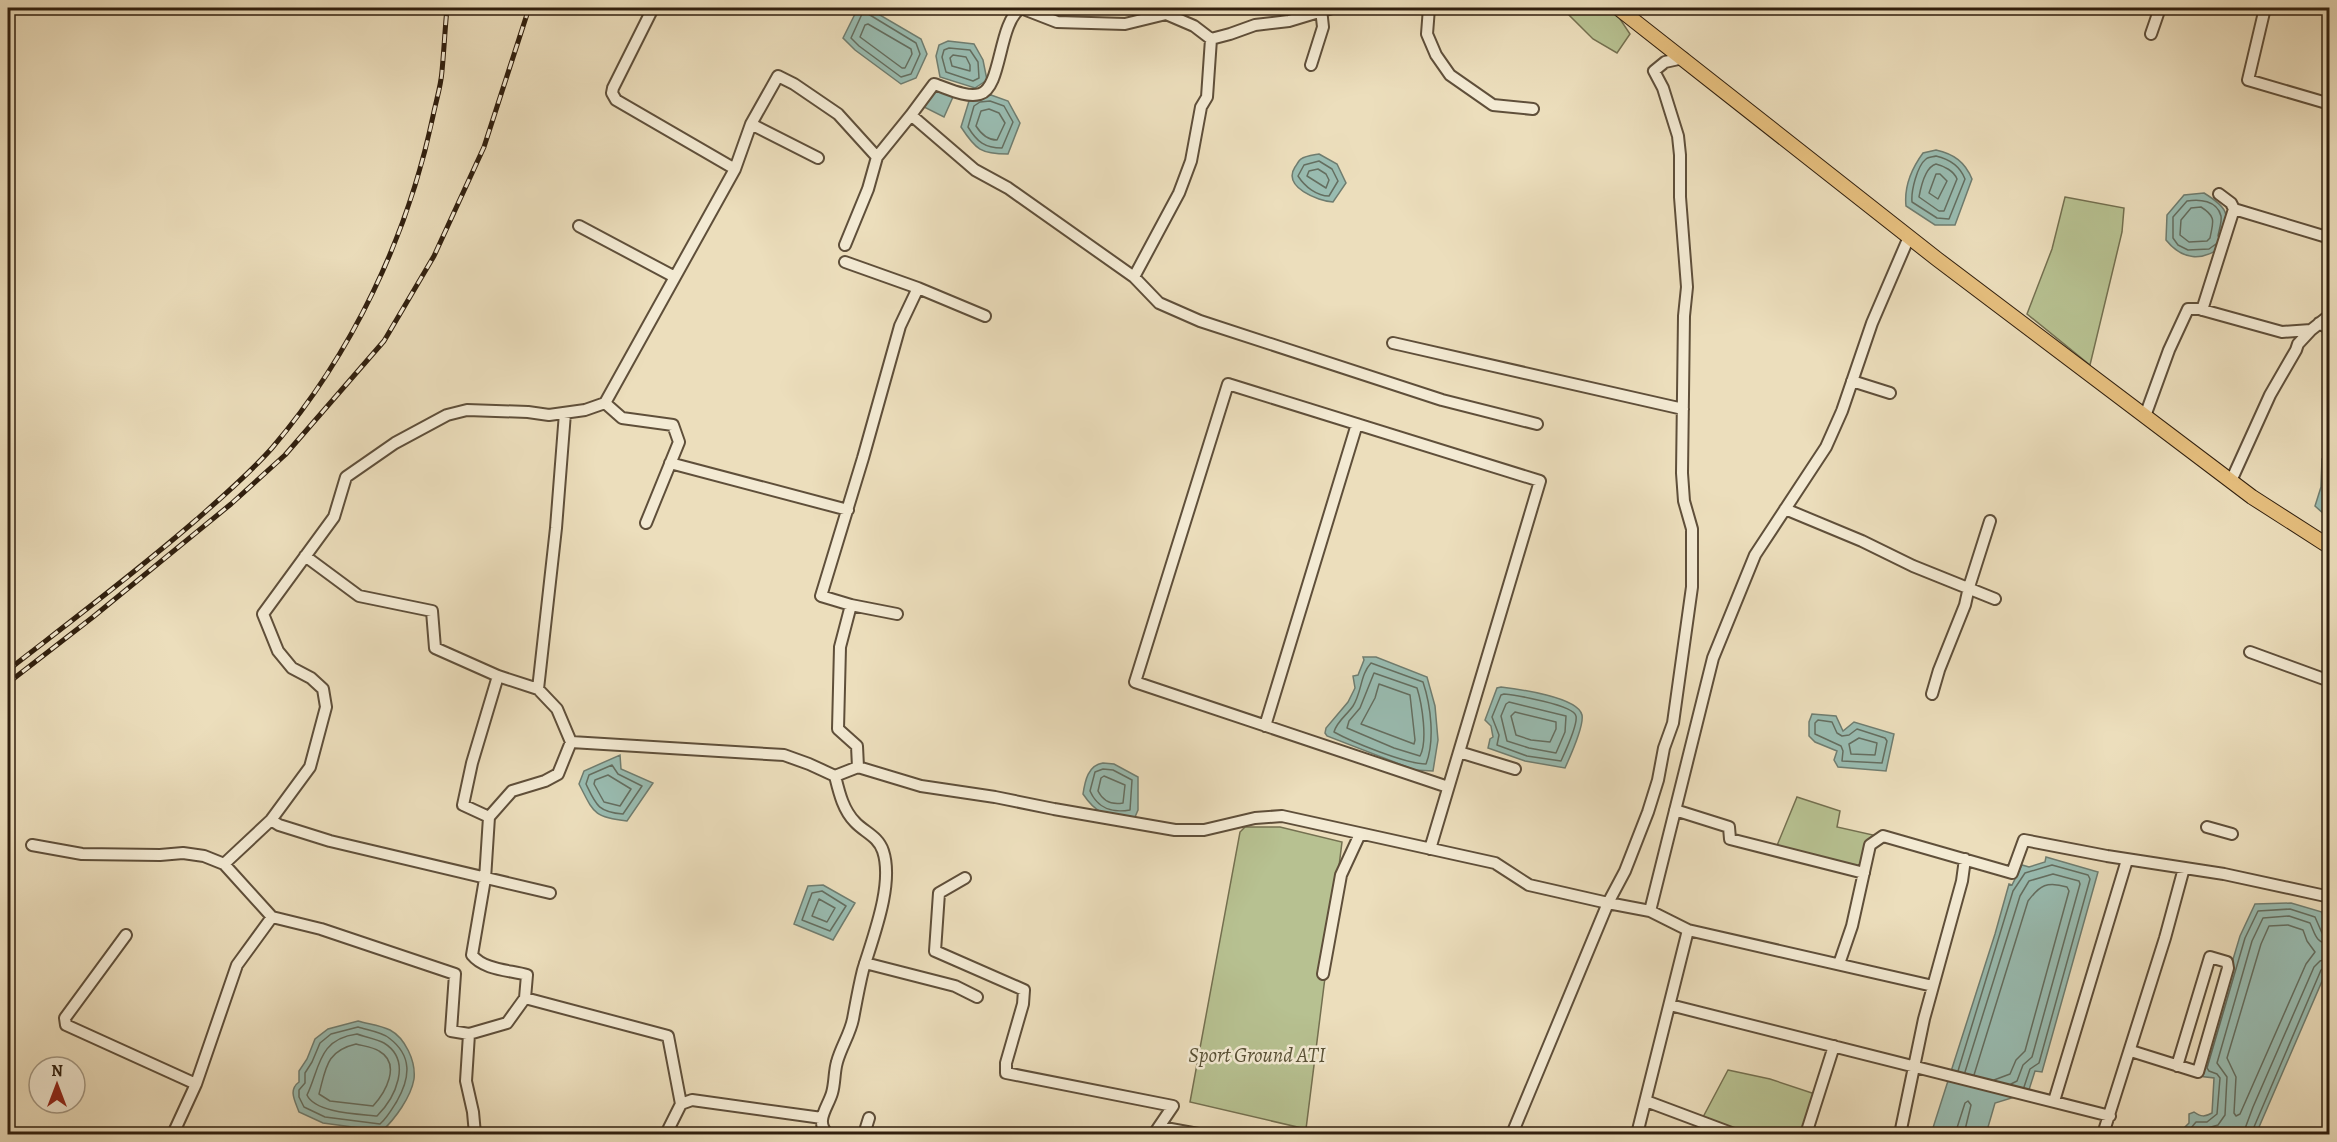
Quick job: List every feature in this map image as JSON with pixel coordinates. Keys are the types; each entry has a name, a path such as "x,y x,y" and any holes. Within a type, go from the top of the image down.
{"main road":[{"path":"1618,8 1909,237 2252,498 2330,547"}],"street":[{"path":"653,8 612,93 616,100 635,112 735,169"},
{"path":"845,245 868,189 876,157 934,84 968,94 980,94 987,90 997,69 1008,26 1014,12 1021,8 1057,22 1125,24 1166,11 1194,26 1210,39"},
{"path":"1210,39 1255,25 1289,21 1326,8 1323,27 1311,65"},
{"path":"1429,8 1427,34 1436,55 1450,75 1492,105 1533,109"},
{"path":"2151,34 2160,8"},
{"path":"2265,8 2248,80 2330,104"},
{"path":"1134,277 1179,193 1191,161 1201,107 1207,97 1210,39"},
{"path":"1512,1134 1608,903 1625,871 1648,812 1658,780 1664,748 1673,723 1692,587 1692,529 1684,501 1684,316 1687,287 1678,136 1663,88 1654,71 1665,62 1683,58"},
{"path":"224,864 271,820 310,767 326,707 322,689 311,678 292,668 278,651 263,614 334,517 346,477 395,443 447,416 467,410 549,415 585,410 605,403 735,169 751,124 778,76 794,84 838,114 876,157"},
{"path":"911,114 975,170 1008,188 1134,277 1159,303 1200,321 1442,400 1537,424"},
{"path":"751,124 818,158"},
{"path":"2202,310 2234,209 2231,203 2218,194"},
{"path":"2234,209 2330,238"},
{"path":"579,226 674,276"},
{"path":"1650,911 1713,658 1755,555 1826,447 1872,323 1909,237"},
{"path":"845,262 918,288 985,316"},
{"path":"897,614 851,605 821,596 900,326 918,288"},
{"path":"2145,416 2169,351 2188,309 2202,310 2282,332 2315,327 2330,330"},
{"path":"2231,481 2270,395 2298,344 2330,315"},
{"path":"1393,343 1683,409"},
{"path":"1852,381 1890,393"},
{"path":"1430,849 1539,481 1228,384 1135,682 1448,787"},
{"path":"605,403 622,418 674,425 679,442 646,523"},
{"path":"538,689 556,528 565,413"},
{"path":"1265,726 1356,424"},
{"path":"670,463 848,510"},
{"path":"1785,509 1862,541 1913,566 1995,599"},
{"path":"1932,694 1965,605 1990,521"},
{"path":"32,844 82,854 183,853 204,856 224,864 272,917 321,929 455,974 451,1031 469,1034 507,1023 525,998 527,975 489,967 477,961 472,955 485,879 489,816 512,791 544,782 558,774 571,742 556,709 538,689 498,676 435,648 432,611 359,596 305,556"},
{"path":"851,605 840,647 838,729 857,746 858,767"},
{"path":"2250,652 2324,679"},
{"path":"489,816 463,805 472,763 498,676"},
{"path":"571,742 784,755 835,776 858,767 921,786 1175,830 1204,830 1255,818 1282,816 1495,863 1529,885 1650,911 1688,930 1933,986"},
{"path":"1459,752 1515,769"},
{"path":"828,1134 824,1130 822,1118 832,1093 838,1059 851,1029 884,896 887,871 882,849 872,834 855,822 841,800 835,776"},
{"path":"1676,810 1729,827 1730,839 1864,873"},
{"path":"271,820 279,825 330,841 550,893"},
{"path":"2207,827 2232,834"},
{"path":"1323,974 1341,875 1360,834"},
{"path":"1839,964 1852,926 1870,845 1882,836 2012,873 2024,840 2127,860 2224,874 2330,897"},
{"path":"1900,1134 1924,1019 1962,881 1965,859"},
{"path":"2054,1101 2127,860"},
{"path":"2103,1134 2131,1051 2184,868"},
{"path":"965,878 939,893 935,951 1024,990 1023,1004 1006,1063 1006,1072 1173,1106 1157,1131 1198,1134"},
{"path":"173,1134 196,1084 237,965 272,917"},
{"path":"1638,1134 1688,930"},
{"path":"126,935 65,1018 66,1025 196,1084"},
{"path":"2131,1051 2177,1066 2198,1072 2228,968 2227,963 2210,957 2177,1066"},
{"path":"866,963 955,986 977,997"},
{"path":"525,998 668,1036 681,1104 666,1134"},
{"path":"1670,1005 2110,1116"},
{"path":"469,1034 466,1081 475,1134"},
{"path":"1806,1134 1834,1046"},
{"path":"681,1104 692,1100 822,1118"},
{"path":"1646,1101 1734,1134"},
{"path":"864,1134 869,1118"}],"green space":[{"path":"1572,8 1611,8 1614,10 1630,34 1617,53 1593,39 1569,15"},
{"path":"2065,197 2124,208 2122,232 2090,365 2027,314 2052,249"},
{"path":"1797,797 1840,811 1837,827 1873,835 1864,871 1776,848"},
{"name":"Sport Ground ATI","path":"1245,827 1280,827 1342,842 1306,1129 1190,1102 1240,832"},
{"path":"1728,1070 1770,1079 1815,1094 1800,1134 1698,1134 1702,1119"}],"water":[{"path":"858,8 868,8 921,39 927,54 916,78 901,84 855,50 843,38"},
{"path":"948,41 974,44 983,60 987,80 975,88 940,77 936,56 939,45"},
{"path":"932,80 957,88 944,117 918,104"},
{"path":"991,95 1008,101 1020,123 1008,154 985,152 975,146 961,127 969,101"},
{"path":"1936,150 1958,160 1972,179 1955,225 1935,225 1906,206 1908,185 1915,165 1923,153"},
{"path":"1319,154 1337,164 1346,183 1333,202 1303,192 1293,181 1292,174 1300,160"},
{"path":"2204,193 2220,205 2226,215 2223,246 2207,255 2186,255 2172,247 2166,240 2167,215 2184,195"},
{"path":"2322,459 2329,459 2329,514 2325,515 2315,506 2321,487"},
{"path":"1363,657 1376,657 1427,677 1435,706 1438,740 1433,771 1415,770 1327,736 1325,733 1326,728 1348,702 1355,688 1353,676 1358,675"},
{"path":"1497,688 1546,695 1570,703 1578,709 1582,715 1581,726 1565,768 1525,761 1488,748 1490,739 1493,737 1491,726 1485,720"},
{"path":"1812,714 1836,716 1843,731 1854,722 1894,734 1886,771 1838,767 1834,760 1837,751 1815,742 1809,736 1809,722"},
{"path":"620,755 621,769 653,783 627,821 607,818 596,812 579,784 584,771"},
{"path":"1103,763 1114,764 1138,777 1138,810 1135,817 1105,814 1094,807 1083,794 1086,779 1091,770"},
{"path":"2046,857 2098,872 2042,1072 2035,1071 2028,1093 1995,1103 1986,1134 1931,1134 2009,884 2012,885 2022,865 2029,867 2045,862"},
{"path":"823,885 855,903 833,940 794,924 808,886"},
{"path":"2291,903 2322,912 2329,946 2329,965 2256,1134 2178,1134 2189,1123 2189,1114 2194,1112 2203,1116 2212,1113 2214,1078 2198,1076 2240,936 2255,904"},
{"path":"358,1021 390,1030 400,1038 405,1044 413,1065 414,1079 410,1093 397,1114 382,1131 323,1123 299,1112 293,1096 294,1089 299,1082 299,1071 315,1039 328,1029"}],"railway":[{"path":"8,670 150,559 235,485 272,448 301,412 327,373 352,333 373,292 409,205 440,88 447,8"},
{"path":"8,683 231,504 285,455 384,341 434,256 484,147 529,8"}]}
